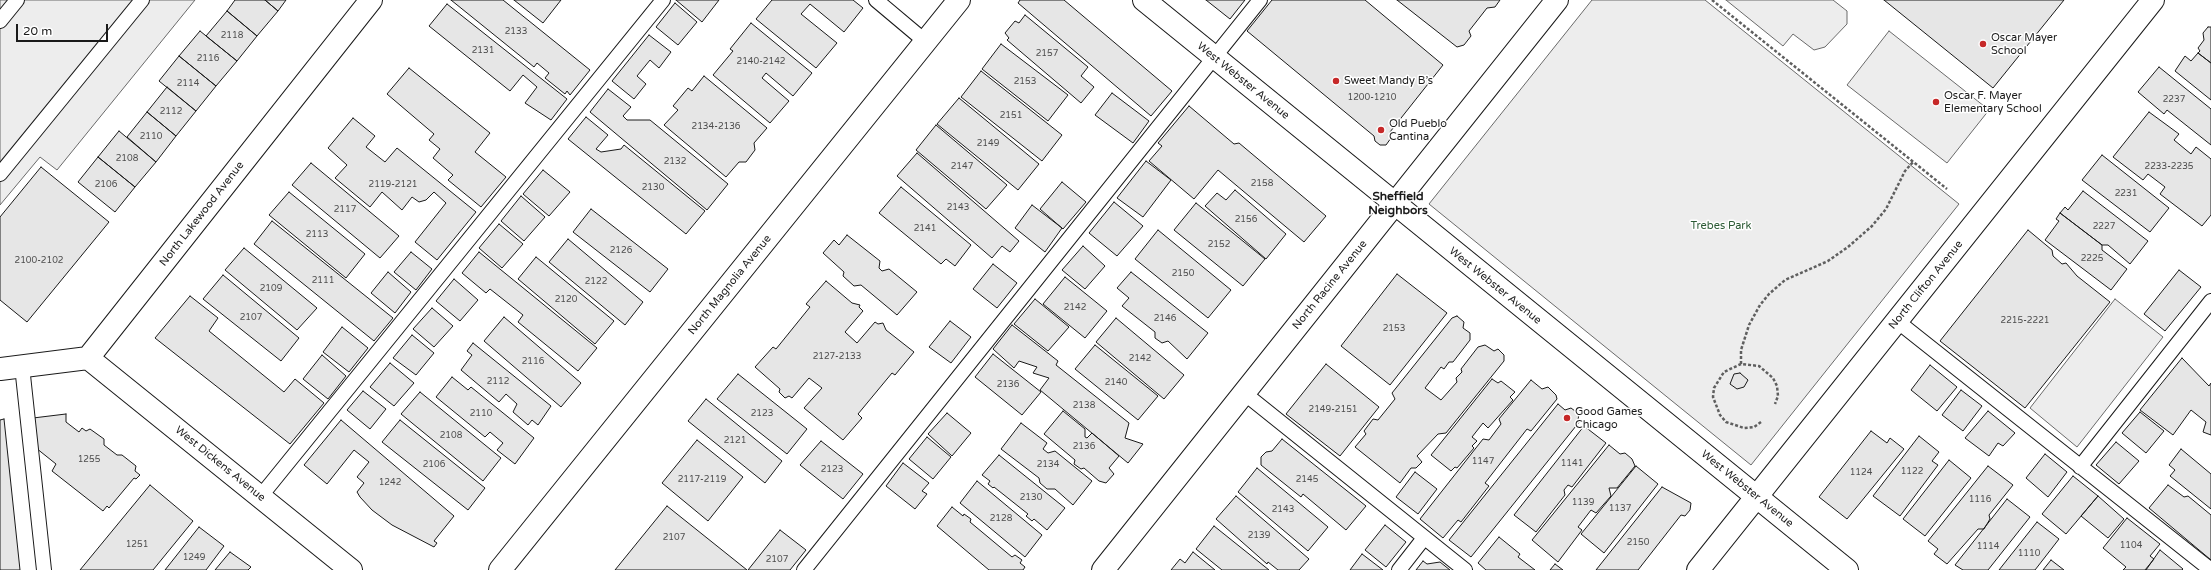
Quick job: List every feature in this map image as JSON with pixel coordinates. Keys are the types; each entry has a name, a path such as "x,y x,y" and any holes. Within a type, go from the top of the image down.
{"street":[{"name":"North Lakewood Avenue","path":"88,358 371,0"},
{"name":"North Magnolia Avenue","path":"500,570 959,0"},
{"name":"West Webster Avenue","path":"1144,0 1394,205 1847,570"},
{"name":"North Racine Avenue","path":"1103,570 1558,0"},
{"name":"North Clifton Avenue","path":"1698,570 2153,0"},
{"path":"0,368 88,358"},
{"name":"West Dickens Avenue","path":"88,358 351,570"}],"lane":[{"path":"0,21 17,0"},
{"path":"0,174 142,0"},
{"path":"260,497 663,0"},
{"path":"876,0 926,42"},
{"path":"804,570 1260,0"},
{"path":"2080,467 2211,301"},
{"path":"1897,321 2211,570"},
{"path":"22,366 44,570"},
{"path":"1244,393 1465,570"},
{"path":"1398,570 1424,538"}],"path":[{"path":"1712,0 1947,189"},
{"path":"1741,364 1741,350 1750,325 1760,305 1769,294 1785,280 1828,261 1848,247 1872,226 1886,209 1905,171 1912,162"},
{"path":"1761,422 1754,427 1735,426 1726,422 1715,406 1713,397 1718,379 1728,369 1741,364 1759,366 1773,378 1778,396 1775,404"}],"shaded area":[{"path":"0,0 195,0 57,170 40,157 0,205"},
{"name":"Trebes Park","path":"1592,0 1705,0 1959,204 1751,465 1429,204"},
{"path":"1726,0 1833,0 1847,11 1847,24 1825,47 1814,50 1793,34 1783,46"},
{"path":"1889,31 1989,110 1947,163 1847,85"},
{"path":"2115,299 2163,337 2077,447 2030,408"}],"building":[{"path":"235,0 265,0 278,11 257,36 227,11"},
{"path":"265,0 286,0 278,11"},
{"path":"451,0 503,0 590,70 570,95 567,91 565,94 545,78 549,73 537,63 534,67"},
{"path":"514,0 561,0 543,23"},
{"path":"676,0 719,0 702,22"},
{"path":"772,0 853,0 863,8 844,32 810,4 801,14 837,43 816,68 756,19"},
{"path":"1020,0 1064,0 1172,91 1151,116 1018,3"},
{"path":"1206,0 1245,0 1230,19"},
{"path":"1272,0 1365,0 1443,65 1390,132 1391,138 1386,145 1380,145 1375,141 1374,136 1247,31"},
{"path":"1397,0 1500,0 1495,7 1487,8 1469,31 1471,36 1464,45 1457,47"},
{"name":"Oscar Mayer School","path":"1884,0 2064,0 1993,88"},
{"path":"675,3 697,22 678,45 656,27"},
{"path":"447,4 567,99 551,120 525,103 537,87 523,75 510,91 429,26"},
{"path":"227,11 257,36 237,61 206,36"},
{"path":"1025,15 1088,67 1081,76 1094,87 1081,103 1007,40 1009,38 1005,33 1015,21 1019,23"},
{"path":"751,23 812,73 793,96 766,73 762,78 789,101 770,123 713,75 733,51 730,49"},
{"path":"2208,27 2211,27 2211,63 2198,53 2200,51 2198,48 2204,40 2203,33"},
{"path":"200,31 237,61 216,86 179,56"},
{"path":"649,35 671,52 659,68 650,60 637,76 646,84 634,99 612,81"},
{"path":"1001,44 1068,95 1048,121 982,69"},
{"path":"2198,53 2211,63 2211,100 2175,71 2185,56 2191,61"},
{"path":"179,56 216,86 196,111 159,81"},
{"path":"2159,67 2211,109 2211,145 2167,110 2164,114 2138,92"},
{"path":"409,68 490,133 475,152 506,177 481,207 448,180 453,175 433,158 440,149 429,140 434,134 387,94"},
{"path":"981,71 1062,135 1042,161 961,97"},
{"path":"704,76 767,128 754,143 755,150 746,162 739,162 726,177 664,125 678,110 673,106 688,88 692,91"},
{"path":"167,87 196,111 176,136 147,112"},
{"path":"608,89 631,107 623,116 627,120 650,120 728,184 707,210 590,112"},
{"path":"1112,93 1149,121 1133,143 1095,115"},
{"path":"959,98 1039,164 1018,190 937,124"},
{"path":"1189,106 1234,144 1239,143 1326,216 1304,242 1218,170 1194,199 1149,161 1162,146 1158,143"},
{"path":"147,112 176,136 156,162 127,137"},
{"path":"2149,112 2179,134 2174,140 2191,154 2196,147 2211,159 2211,215 2202,226 2160,194 2165,187 2148,174 2143,180 2113,157"},
{"path":"586,117 608,135 596,149 601,152 621,149 624,145 705,211 686,234 568,139"},
{"path":"353,118 375,136 366,147 385,162 397,148 476,212 437,260 415,242 446,203 434,192 426,200 419,202 412,197 402,210 382,192 370,207 335,178 347,165 328,148"},
{"path":"936,125 1007,185 986,209 916,150"},
{"path":"119,131 156,162 135,187 98,157"},
{"path":"917,153 1019,241 1010,252 1002,246 992,258 897,176"},
{"path":"2102,155 2169,208 2150,232 2082,180"},
{"path":"98,157 135,187 115,212 78,182"},
{"path":"1146,161 1171,180 1143,217 1117,198"},
{"path":"311,163 399,236 380,258 292,185"},
{"path":"41,167 109,222 27,322 0,300 0,217"},
{"path":"543,170 570,192 549,216 523,194"},
{"path":"1062,182 1086,202 1063,229 1040,209"},
{"path":"901,187 971,245 955,266 946,259 941,264 879,213"},
{"path":"1235,190 1286,234 1266,259 1205,206 1217,193 1226,200"},
{"path":"2083,191 2148,241 2130,264 2108,245 2102,245 2060,213 2065,207 2068,210"},
{"path":"289,192 365,254 346,278 269,215"},
{"path":"521,196 545,217 524,241 501,221"},
{"path":"1114,202 1143,226 1117,256 1089,233"},
{"path":"1196,203 1265,259 1243,286 1174,230"},
{"path":"1032,205 1062,228 1045,252 1015,228"},
{"path":"591,209 668,269 650,292 573,232"},
{"path":"2060,213 2102,245 2102,250 2127,269 2111,290 2045,240 2059,221 2056,219"},
{"path":"272,221 393,318 374,341 254,244"},
{"path":"499,224 523,244 502,268 479,248"},
{"path":"1158,230 1231,290 1208,318 1135,259"},
{"path":"2028,230 2052,250 2053,256 2062,264 2066,263 2077,276 2110,302 2025,408 1940,341"},
{"path":"847,235 880,261 879,268 882,271 889,269 917,292 897,315 861,285 854,286 843,276 844,272 823,253 834,240 839,245"},
{"path":"568,239 643,302 625,325 549,262"},
{"path":"1083,246 1105,266 1085,289 1062,270"},
{"path":"244,248 317,308 297,330 225,270"},
{"path":"411,252 432,269 416,290 394,272"},
{"path":"479,252 597,348 578,371 518,322 523,315 490,289 486,293 462,273"},
{"path":"536,257 614,321 595,344 518,279"},
{"path":"993,264 1017,283 997,308 973,289"},
{"path":"2179,270 2201,287 2165,331 2144,314"},
{"path":"388,272 411,292 395,313 371,293"},
{"path":"1131,272 1208,333 1187,359 1168,341 1162,343 1155,338 1155,332 1122,306 1129,298 1117,288"},
{"path":"1397,274 1447,313 1390,385 1341,346"},
{"path":"223,275 299,338 281,361 203,299"},
{"path":"1065,277 1107,311 1085,338 1043,304"},
{"path":"454,279 478,300 460,321 436,301"},
{"path":"826,281 852,303 860,305 859,307 863,311 845,332 857,343 875,322 878,324 883,323 886,330 914,352 895,375 892,373 858,414 862,418 843,440 804,408 822,388 809,378 792,398 789,396 785,398 779,392 780,389 755,367 773,347 776,349 810,307 806,304"},
{"path":"190,296 218,318 209,331 284,392 295,379 324,403 290,444 155,338"},
{"path":"1035,299 1069,327 1048,351 1014,324"},
{"path":"432,308 453,326 434,347 413,329"},
{"path":"1457,316 1464,322 1463,328 1470,333 1470,340 1453,362 1449,362 1444,369 1441,367 1425,388 1441,400 1457,382 1456,378 1462,372 1461,369 1478,347 1485,345 1494,351 1498,349 1504,355 1504,361 1446,433 1438,434 1417,456 1422,462 1416,468 1411,468 1400,483 1355,447 1366,434 1364,431 1373,419 1378,420 1395,399 1392,393 1452,318"},
{"path":"504,317 581,383 561,407 484,341"},
{"path":"1116,318 1184,375 1164,399 1096,342"},
{"path":"950,321 971,337 951,363 929,347"},
{"path":"1012,325 1058,361 1056,365 1129,423 1125,438 1143,444 1128,463 1040,390 1049,378 1033,373 1037,367 1019,361 1014,368 993,349"},
{"path":"342,327 368,348 349,372 323,352"},
{"path":"412,335 434,353 416,375 393,358"},
{"path":"473,343 551,406 538,425 532,420 528,425 513,412 517,404 506,394 499,402 461,370 472,355 467,351"},
{"path":"1095,345 1158,396 1138,420 1075,369"},
{"path":"993,354 1041,392 1022,415 975,377"},
{"path":"322,355 346,376 328,399 303,379"},
{"path":"2182,358 2209,386 2211,383 2211,435 2203,432 2206,422 2191,410 2173,435 2140,410"},
{"path":"390,363 414,383 394,406 370,387"},
{"path":"1326,364 1379,407 1340,456 1286,414"},
{"path":"1930,365 1957,387 1937,411 1911,390"},
{"path":"1740,373 1748,380 1744,387 1737,389 1730,384 1734,374"},
{"path":"738,374 807,429 787,454 717,399"},
{"path":"452,377 468,390 471,387 534,438 515,464 497,450 503,443 490,432 485,437 436,397"},
{"path":"1492,379 1498,383 1501,381 1515,392 1510,397 1513,400 1488,428 1483,423 1472,437 1477,441 1472,446 1474,448 1457,468 1455,467 1451,471 1431,455"},
{"path":"1531,380 1542,389 1548,387 1556,395 1557,399 1531,431 1527,429 1485,483 1489,486 1461,522 1458,520 1443,538 1420,519 1483,439 1489,440 1501,424 1499,419"},
{"path":"1961,390 1982,406 1963,431 1942,415"},
{"path":"363,391 386,409 370,429 347,410"},
{"path":"420,392 501,458 483,481 401,414"},
{"path":"706,399 782,461 765,483 688,421"},
{"path":"1558,404 1565,410 1571,408 1579,414 1578,420 1580,421 1471,557 1449,540"},
{"path":"1063,411 1085,429 1085,437 1087,438 1092,433 1119,456 1109,468 1114,474 1106,483 1099,481 1084,468 1081,469 1074,464 1075,460 1044,434"},
{"path":"1988,411 2015,433 2003,446 1998,443 1989,456 1965,438"},
{"path":"2140,412 2164,431 2146,453 2122,433"},
{"path":"947,413 971,433 952,456 928,434"},
{"path":"66,414 66,422 79,432 82,428 86,431 90,429 104,439 104,445 117,455 122,455 136,466 135,471 140,475 136,479 134,478 109,508 107,506 103,511 52,471 56,464 36,448 33,418"},
{"path":"4,419 20,570 0,570 0,420"},
{"path":"341,420 454,516 434,541 437,543 434,547 392,525 372,510 360,497 357,492 364,483 357,477 369,462 354,450 327,484 304,465"},
{"path":"400,420 485,488 468,510 382,442"},
{"path":"1021,423 1047,443 1043,449 1048,453 1055,451 1092,481 1073,505 1055,489 1047,489 1040,483 1039,478 1001,449"},
{"path":"1584,426 1606,443 1572,487 1568,485 1564,490 1565,495 1536,532 1514,515"},
{"path":"1871,431 1887,443 1890,438 1904,449 1847,519 1819,497"},
{"path":"1919,436 1939,452 1932,461 1938,465 1900,516 1873,496"},
{"path":"927,437 951,457 933,479 909,459"},
{"path":"1282,439 1366,506 1346,530 1303,494 1301,497 1261,465 1261,457 1266,452 1272,451"},
{"path":"697,440 743,477 708,521 662,483"},
{"path":"821,441 863,474 843,499 800,465"},
{"path":"2116,442 2139,461 2119,484 2096,465"},
{"path":"1609,445 1620,454 1625,453 1632,459 1635,466 1617,488 1609,488 1611,496 1596,513 1591,510 1578,527 1582,530 1558,562 1532,540"},
{"path":"2181,449 2211,474 2211,509 2170,476 2175,470 2169,465"},
{"path":"2045,454 2067,472 2048,497 2026,478"},
{"path":"999,455 1065,508 1047,530 1034,519 1032,521 1026,516 1028,514 988,484 990,481 982,475"},
{"path":"1949,460 1971,478 1925,536 1903,519"},
{"path":"903,463 929,483 922,491 927,494 915,509 886,486"},
{"path":"1636,466 1658,484 1604,553 1581,534"},
{"path":"1988,466 2013,485 1989,515 1990,519 1984,529 1978,529 1947,564 1934,554 1938,549 1928,541"},
{"path":"1257,468 1328,527 1308,551 1238,492"},
{"path":"1415,472 1437,489 1418,514 1396,497"},
{"path":"2073,476 2098,496 2066,534 2042,514"},
{"path":"977,481 1042,535 1025,557 960,503"},
{"path":"150,485 193,521 153,570 80,570"},
{"path":"2168,485 2184,497 2188,496 2211,515 2211,560 2149,508"},
{"path":"1662,487 1691,503 1690,510 1685,516 1681,515 1638,570 1596,570"},
{"path":"1236,496 1309,559 1299,570 1278,570 1268,562 1267,564 1216,519"},
{"path":"2098,496 2124,519 2108,538 2081,516"},
{"path":"2007,499 2030,517 1988,570 1963,570 1955,565"},
{"path":"667,506 747,570 615,570"},
{"path":"952,507 963,516 964,514 971,519 970,522 1012,557 1015,555 1022,560 1020,563 1025,567 1023,570 989,570 937,526"},
{"path":"2127,518 2160,544 2150,556 2154,559 2145,570 2123,570 2126,567 2103,548"},
{"path":"2037,522 2059,539 2035,570 1999,570"},
{"path":"1385,525 1406,542 1386,567 1365,550"},
{"path":"1214,526 1269,570 1222,570 1196,549"},
{"path":"199,527 224,546 206,570 165,570"},
{"path":"780,530 806,550 790,570 748,570"},
{"path":"1499,537 1520,554 1518,557 1535,570 1486,570 1478,563"},
{"path":"2160,550 2183,569 2146,570"},
{"path":"230,552 251,567 248,570 215,570"},
{"path":"1193,552 1215,570 1171,570 1180,559 1185,563"},
{"path":"1362,554 1383,570 1350,570"},
{"path":"2051,560 2064,570 2043,570"},
{"path":"1423,561 1427,564 1440,562 1450,570 1416,570"},
{"path":"1555,564 1563,570 1550,570"}],"place":[{"name":"Oscar Mayer School","path":"1983,44"},
{"name":"Sweet Mandy B’s","path":"1336,81"},
{"name":"Oscar F. Mayer Elementary School","path":"1936,102"},
{"name":"Old Pueblo Cantina","path":"1381,130"},
{"name":"Good Games Chicago","path":"1567,418"}],"district":[{"name":"Sheffield Neighbors","path":"1398,204"}]}
